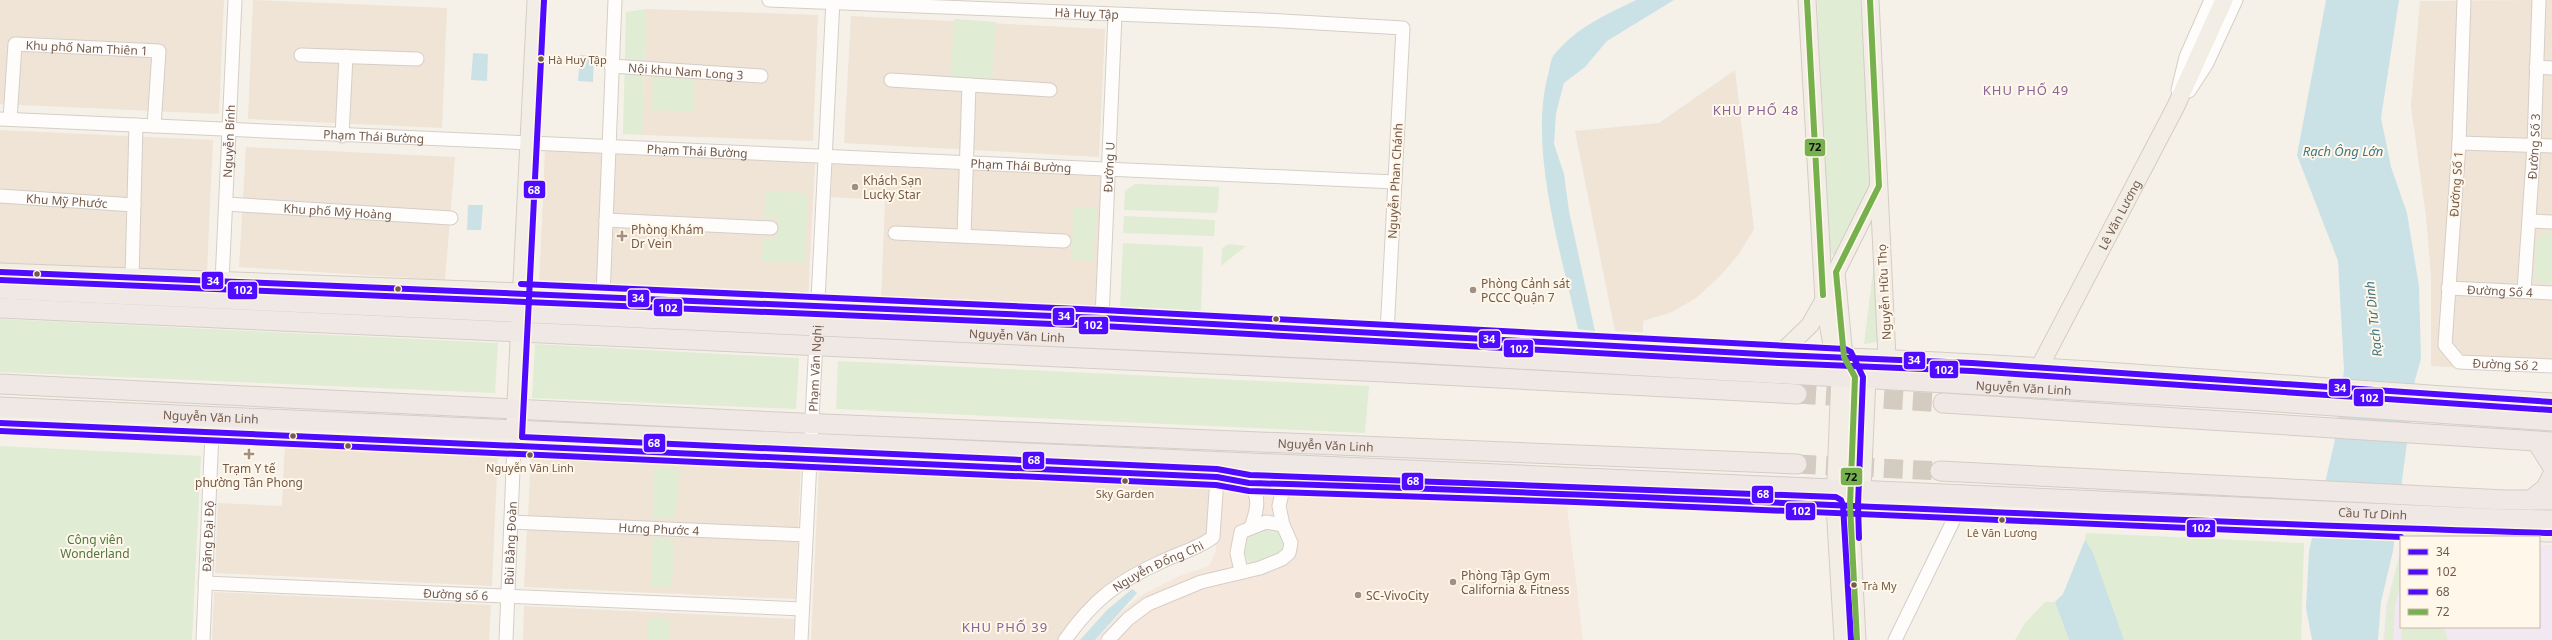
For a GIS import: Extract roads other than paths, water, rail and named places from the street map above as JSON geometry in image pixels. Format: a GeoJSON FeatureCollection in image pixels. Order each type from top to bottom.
{"type":"FeatureCollection","features":[{"type":"Feature","properties":{"kind":"highway","name":"Nguyễn Văn Linh"},"geometry":{"type":"LineString","coordinates":[[0,289],[816,324],[1102,338],[1847,377],[2248,400],[2552,421]]}},
{"type":"Feature","properties":{"kind":"highway","name":"Nguyễn Văn Linh"},"geometry":{"type":"LineString","coordinates":[[0,308],[815,347],[1385,372],[1797,394]]}},
{"type":"Feature","properties":{"kind":"highway","name":"Nguyễn Văn Linh"},"geometry":{"type":"LineString","coordinates":[[0,384],[812,424],[1796,464]]}},
{"type":"Feature","properties":{"kind":"highway"},"geometry":{"type":"LineString","coordinates":[[1943,403],[2244,421],[2503,441],[2545,442],[2552,466]]}},
{"type":"Feature","properties":{"kind":"highway","name":"Nguyễn Văn Linh"},"geometry":{"type":"LineString","coordinates":[[0,407],[212,424],[1216,469],[1379,478],[1843,494],[2242,515]]}},
{"type":"Feature","properties":{"kind":"highway","name":"Cầu Tư Dinh"},"geometry":{"type":"LineString","coordinates":[[1940,471],[2504,500],[2531,500]]}},
{"type":"Feature","properties":{"kind":"highway"},"geometry":{"type":"LineString","coordinates":[[2531,500],[2546,488],[2552,476]]}},
{"type":"Feature","properties":{"kind":"highway"},"geometry":{"type":"LineString","coordinates":[[2531,500],[2552,500]]}},
{"type":"Feature","properties":{"kind":"highway","name":"Cầu Tư Dinh"},"geometry":{"type":"LineString","coordinates":[[2242,515],[2502,526]]}},
{"type":"Feature","properties":{"kind":"highway"},"geometry":{"type":"LineString","coordinates":[[2502,526],[2552,520]]}},
{"type":"Feature","properties":{"kind":"main road"},"geometry":{"type":"LineString","coordinates":[[515,438],[528,141],[536,0]]}},
{"type":"Feature","properties":{"kind":"main road","name":"Lê Văn Lương"},"geometry":{"type":"LineString","coordinates":[[2040,366],[2176,106],[2224,0]]}},
{"type":"Feature","properties":{"kind":"main road","name":"Nguyễn Hữu Thọ"},"geometry":{"type":"LineString","coordinates":[[1847,377],[1887,358],[1870,4]]}},
{"type":"Feature","properties":{"kind":"main road","name":"Nguyễn Hữu Thọ"},"geometry":{"type":"LineString","coordinates":[[1808,6],[1824,300],[1839,357],[1847,377],[1843,494],[1857,640]]}},
{"type":"Feature","properties":{"kind":"main road","name":"Nguyễn Hữu Thọ"},"geometry":{"type":"LineString","coordinates":[[1843,640],[1843,494],[1847,377],[1839,357],[1836,272],[1879,186]]}},
{"type":"Feature","properties":{"kind":"main road","name":"Nguyễn Văn Linh"},"geometry":{"type":"LineString","coordinates":[[0,272],[222,282],[521,292],[1102,318],[1779,355],[1887,358],[2040,366],[2506,400],[2552,402]]}},
{"type":"Feature","properties":{"kind":"main road"},"geometry":{"type":"LineString","coordinates":[[1779,355],[1810,325],[1824,300]]}},
{"type":"Feature","properties":{"kind":"main road"},"geometry":{"type":"LineString","coordinates":[[1102,318],[1102,338]]}},
{"type":"Feature","properties":{"kind":"main road","name":"Nguyễn Văn Linh"},"geometry":{"type":"LineString","coordinates":[[0,423],[212,424]]}},
{"type":"Feature","properties":{"kind":"main road","name":"Nguyễn Văn Linh"},"geometry":{"type":"LineString","coordinates":[[1216,469],[1249,483],[1284,484],[1379,478]]}},
{"type":"Feature","properties":{"kind":"main road","name":"Nguyễn Văn Linh"},"geometry":{"type":"LineString","coordinates":[[1843,494],[1958,511],[2242,515]]}},
{"type":"Feature","properties":{"kind":"main road"},"geometry":{"type":"LineString","coordinates":[[2502,526],[2552,533]]}},
{"type":"Feature","properties":{"kind":"street","name":"Nguyễn Bính"},"geometry":{"type":"LineString","coordinates":[[222,282],[235,0]]}},
{"type":"Feature","properties":{"kind":"street"},"geometry":{"type":"LineString","coordinates":[[603,296],[611,66],[615,0]]}},
{"type":"Feature","properties":{"kind":"street","name":"Hà Huy Tập"},"geometry":{"type":"LineString","coordinates":[[769,0],[1264,20],[1403,28]]}},
{"type":"Feature","properties":{"kind":"street","name":"Lê Văn Lương"},"geometry":{"type":"LineString","coordinates":[[2176,106],[2186,57],[2211,0]]}},
{"type":"Feature","properties":{"kind":"street","name":"Lê Văn Lương"},"geometry":{"type":"LineString","coordinates":[[2176,106],[2206,65],[2236,0]]}},
{"type":"Feature","properties":{"kind":"street","name":"Đường Số 1"},"geometry":{"type":"LineString","coordinates":[[2459,362],[2445,345],[2458,143],[2464,0]]}},
{"type":"Feature","properties":{"kind":"street","name":"Đường Số 3"},"geometry":{"type":"LineString","coordinates":[[2524,292],[2534,145],[2539,0]]}},
{"type":"Feature","properties":{"kind":"street","name":"Phạm Văn Nghị"},"geometry":{"type":"LineString","coordinates":[[801,640],[824,154],[833,2]]}},
{"type":"Feature","properties":{"kind":"street","name":"Đường U"},"geometry":{"type":"LineString","coordinates":[[1102,318],[1115,15]]}},
{"type":"Feature","properties":{"kind":"street","name":"Nguyễn Phan Chánh"},"geometry":{"type":"LineString","coordinates":[[1387,334],[1403,28]]}},
{"type":"Feature","properties":{"kind":"street","name":"Khu phố Nam Thiên 1"},"geometry":{"type":"LineString","coordinates":[[5,119],[15,44],[144,50],[159,51],[154,126]]}},
{"type":"Feature","properties":{"kind":"street"},"geometry":{"type":"LineString","coordinates":[[301,54],[417,58]]}},
{"type":"Feature","properties":{"kind":"street"},"geometry":{"type":"LineString","coordinates":[[342,136],[346,56]]}},
{"type":"Feature","properties":{"kind":"street","name":"Nội khu Nam Long 3"},"geometry":{"type":"LineString","coordinates":[[611,66],[761,76]]}},
{"type":"Feature","properties":{"kind":"street"},"geometry":{"type":"LineString","coordinates":[[2536,67],[2552,68]]}},
{"type":"Feature","properties":{"kind":"street"},"geometry":{"type":"LineString","coordinates":[[891,80],[1050,90]]}},
{"type":"Feature","properties":{"kind":"street"},"geometry":{"type":"LineString","coordinates":[[964,236],[968,85]]}},
{"type":"Feature","properties":{"kind":"street","name":"Phạm Thái Bường"},"geometry":{"type":"LineString","coordinates":[[5,119],[342,136],[528,141],[824,154],[1395,182]]}},
{"type":"Feature","properties":{"kind":"street"},"geometry":{"type":"LineString","coordinates":[[132,278],[136,126]]}},
{"type":"Feature","properties":{"kind":"street"},"geometry":{"type":"LineString","coordinates":[[2458,143],[2552,146]]}},
{"type":"Feature","properties":{"kind":"street","name":"Khu Mỹ Phước"},"geometry":{"type":"LineString","coordinates":[[0,196],[134,205]]}},
{"type":"Feature","properties":{"kind":"street","name":"Khu phố Mỹ Hoàng"},"geometry":{"type":"LineString","coordinates":[[226,204],[451,218]]}},
{"type":"Feature","properties":{"kind":"street"},"geometry":{"type":"LineString","coordinates":[[606,220],[771,228]]}},
{"type":"Feature","properties":{"kind":"street"},"geometry":{"type":"LineString","coordinates":[[2530,221],[2552,222]]}},
{"type":"Feature","properties":{"kind":"street"},"geometry":{"type":"LineString","coordinates":[[895,233],[1064,241]]}},
{"type":"Feature","properties":{"kind":"street","name":"Đường Số 4"},"geometry":{"type":"LineString","coordinates":[[2448,288],[2552,293]]}},
{"type":"Feature","properties":{"kind":"street","name":"Đường Số 2"},"geometry":{"type":"LineString","coordinates":[[2459,362],[2552,366]]}},
{"type":"Feature","properties":{"kind":"street","name":"Đặng Đại Độ"},"geometry":{"type":"LineString","coordinates":[[203,640],[212,424]]}},
{"type":"Feature","properties":{"kind":"street","name":"Bùi Bằng Đoàn"},"geometry":{"type":"LineString","coordinates":[[506,640],[515,438]]}},
{"type":"Feature","properties":{"kind":"street","name":"Nguyễn Đổng Chi"},"geometry":{"type":"LineString","coordinates":[[1065,640],[1085,614],[1107,592],[1128,577],[1213,537],[1216,469]]}},
{"type":"Feature","properties":{"kind":"street"},"geometry":{"type":"LineString","coordinates":[[1249,483],[1257,496],[1256,515],[1251,527]]}},
{"type":"Feature","properties":{"kind":"street"},"geometry":{"type":"LineString","coordinates":[[1108,640],[1128,619],[1148,604],[1201,582],[1274,564],[1289,553],[1291,542],[1283,525],[1278,506],[1284,484]]}},
{"type":"Feature","properties":{"kind":"street"},"geometry":{"type":"LineString","coordinates":[[1895,640],[1958,511]]}},
{"type":"Feature","properties":{"kind":"street","name":"Hưng Phước 4"},"geometry":{"type":"LineString","coordinates":[[511,522],[806,535]]}},
{"type":"Feature","properties":{"kind":"street"},"geometry":{"type":"LineString","coordinates":[[1241,571],[1238,545],[1241,532],[1266,522],[1283,525]]}},
{"type":"Feature","properties":{"kind":"street","name":"Đường số 6"},"geometry":{"type":"LineString","coordinates":[[205,583],[802,609]]}},
{"type":"Feature","properties":{"kind":"water"},"geometry":{"type":"Polygon","coordinates":[[[1636,0],[1674,0],[1607,41],[1585,67],[1564,83],[1556,113],[1554,144],[1564,174],[1569,211],[1595,331],[1578,329],[1556,236],[1544,169],[1542,136],[1543,104],[1548,75],[1554,55],[1572,36],[1602,17],[1636,0]]]}},
{"type":"Feature","properties":{"kind":"water","name":"Rạch Ông Lớn"},"geometry":{"type":"Polygon","coordinates":[[[2326,0],[2399,0],[2381,118],[2391,167],[2407,213],[2419,286],[2421,359],[2415,380],[2393,551],[2381,602],[2378,640],[2312,640],[2306,608],[2309,551],[2334,444],[2344,370],[2338,261],[2297,155],[2326,0]]]}},
{"type":"Feature","properties":{"kind":"water"},"geometry":{"type":"Polygon","coordinates":[[[473,53],[488,54],[487,81],[471,80],[473,53]]]}},
{"type":"Feature","properties":{"kind":"water"},"geometry":{"type":"Polygon","coordinates":[[[580,55],[594,56],[593,82],[578,81],[580,55]]]}},
{"type":"Feature","properties":{"kind":"water"},"geometry":{"type":"Polygon","coordinates":[[[468,205],[483,205],[481,230],[467,230],[468,205]]]}},
{"type":"Feature","properties":{"kind":"water"},"geometry":{"type":"Polygon","coordinates":[[[2085,540],[2093,553],[2124,640],[2069,640],[2055,602],[2063,594],[2085,540]]]}},
{"type":"Feature","properties":{"kind":"water"},"geometry":{"type":"Polygon","coordinates":[[[1132,589],[1137,593],[1095,640],[1080,640],[1107,610],[1132,589]]]}},
{"type":"Feature","properties":{"kind":"tunnel"},"geometry":{"type":"LineString","coordinates":[[1797,394],[1943,403]]}},
{"type":"Feature","properties":{"kind":"tunnel"},"geometry":{"type":"LineString","coordinates":[[1797,464],[1940,471]]}},
{"type":"Feature","properties":{"kind":"place","name":"Hà Huy Tập"},"geometry":{"type":"Point","coordinates":[541,59]}},
{"type":"Feature","properties":{"kind":"place","name":"Khách Sạn Lucky Star"},"geometry":{"type":"Point","coordinates":[855,187]}},
{"type":"Feature","properties":{"kind":"place","name":"Phòng Khám Dr Vein"},"geometry":{"type":"Point","coordinates":[622,236]}},
{"type":"Feature","properties":{"kind":"place","name":"Phòng Cảnh sát PCCC Quận 7"},"geometry":{"type":"Point","coordinates":[1473,290]}},
{"type":"Feature","properties":{"kind":"place","name":"Trạm Y tế phường Tân Phong"},"geometry":{"type":"Point","coordinates":[249,454]}},
{"type":"Feature","properties":{"kind":"place","name":"Nguyễn Văn Linh"},"geometry":{"type":"Point","coordinates":[530,455]}},
{"type":"Feature","properties":{"kind":"place","name":"Sky Garden"},"geometry":{"type":"Point","coordinates":[1125,481]}},
{"type":"Feature","properties":{"kind":"place","name":"Lê Văn Lương"},"geometry":{"type":"Point","coordinates":[2002,520]}},
{"type":"Feature","properties":{"kind":"place","name":"Phòng Tập Gym California & Fitness"},"geometry":{"type":"Point","coordinates":[1453,582]}},
{"type":"Feature","properties":{"kind":"place","name":"Trà My"},"geometry":{"type":"Point","coordinates":[1854,585]}},
{"type":"Feature","properties":{"kind":"place","name":"SC-VivoCity"},"geometry":{"type":"Point","coordinates":[1358,595]}},
{"type":"Feature","properties":{"kind":"district","name":"KHU PHỐ 49"},"geometry":{"type":"Point","coordinates":[2026,90]}},
{"type":"Feature","properties":{"kind":"district","name":"KHU PHỐ 48"},"geometry":{"type":"Point","coordinates":[1756,110]}},
{"type":"Feature","properties":{"kind":"district","name":"KHU PHỐ 39"},"geometry":{"type":"Point","coordinates":[1005,627]}},
{"type":"Feature","properties":{"kind":"water label","name":"Rạch Tư Dinh"},"geometry":{"type":"Point","coordinates":[2373,319]}},
{"type":"Feature","properties":{"kind":"park label","name":"Công viên Wonderland"},"geometry":{"type":"Point","coordinates":[95,546]}}]}
